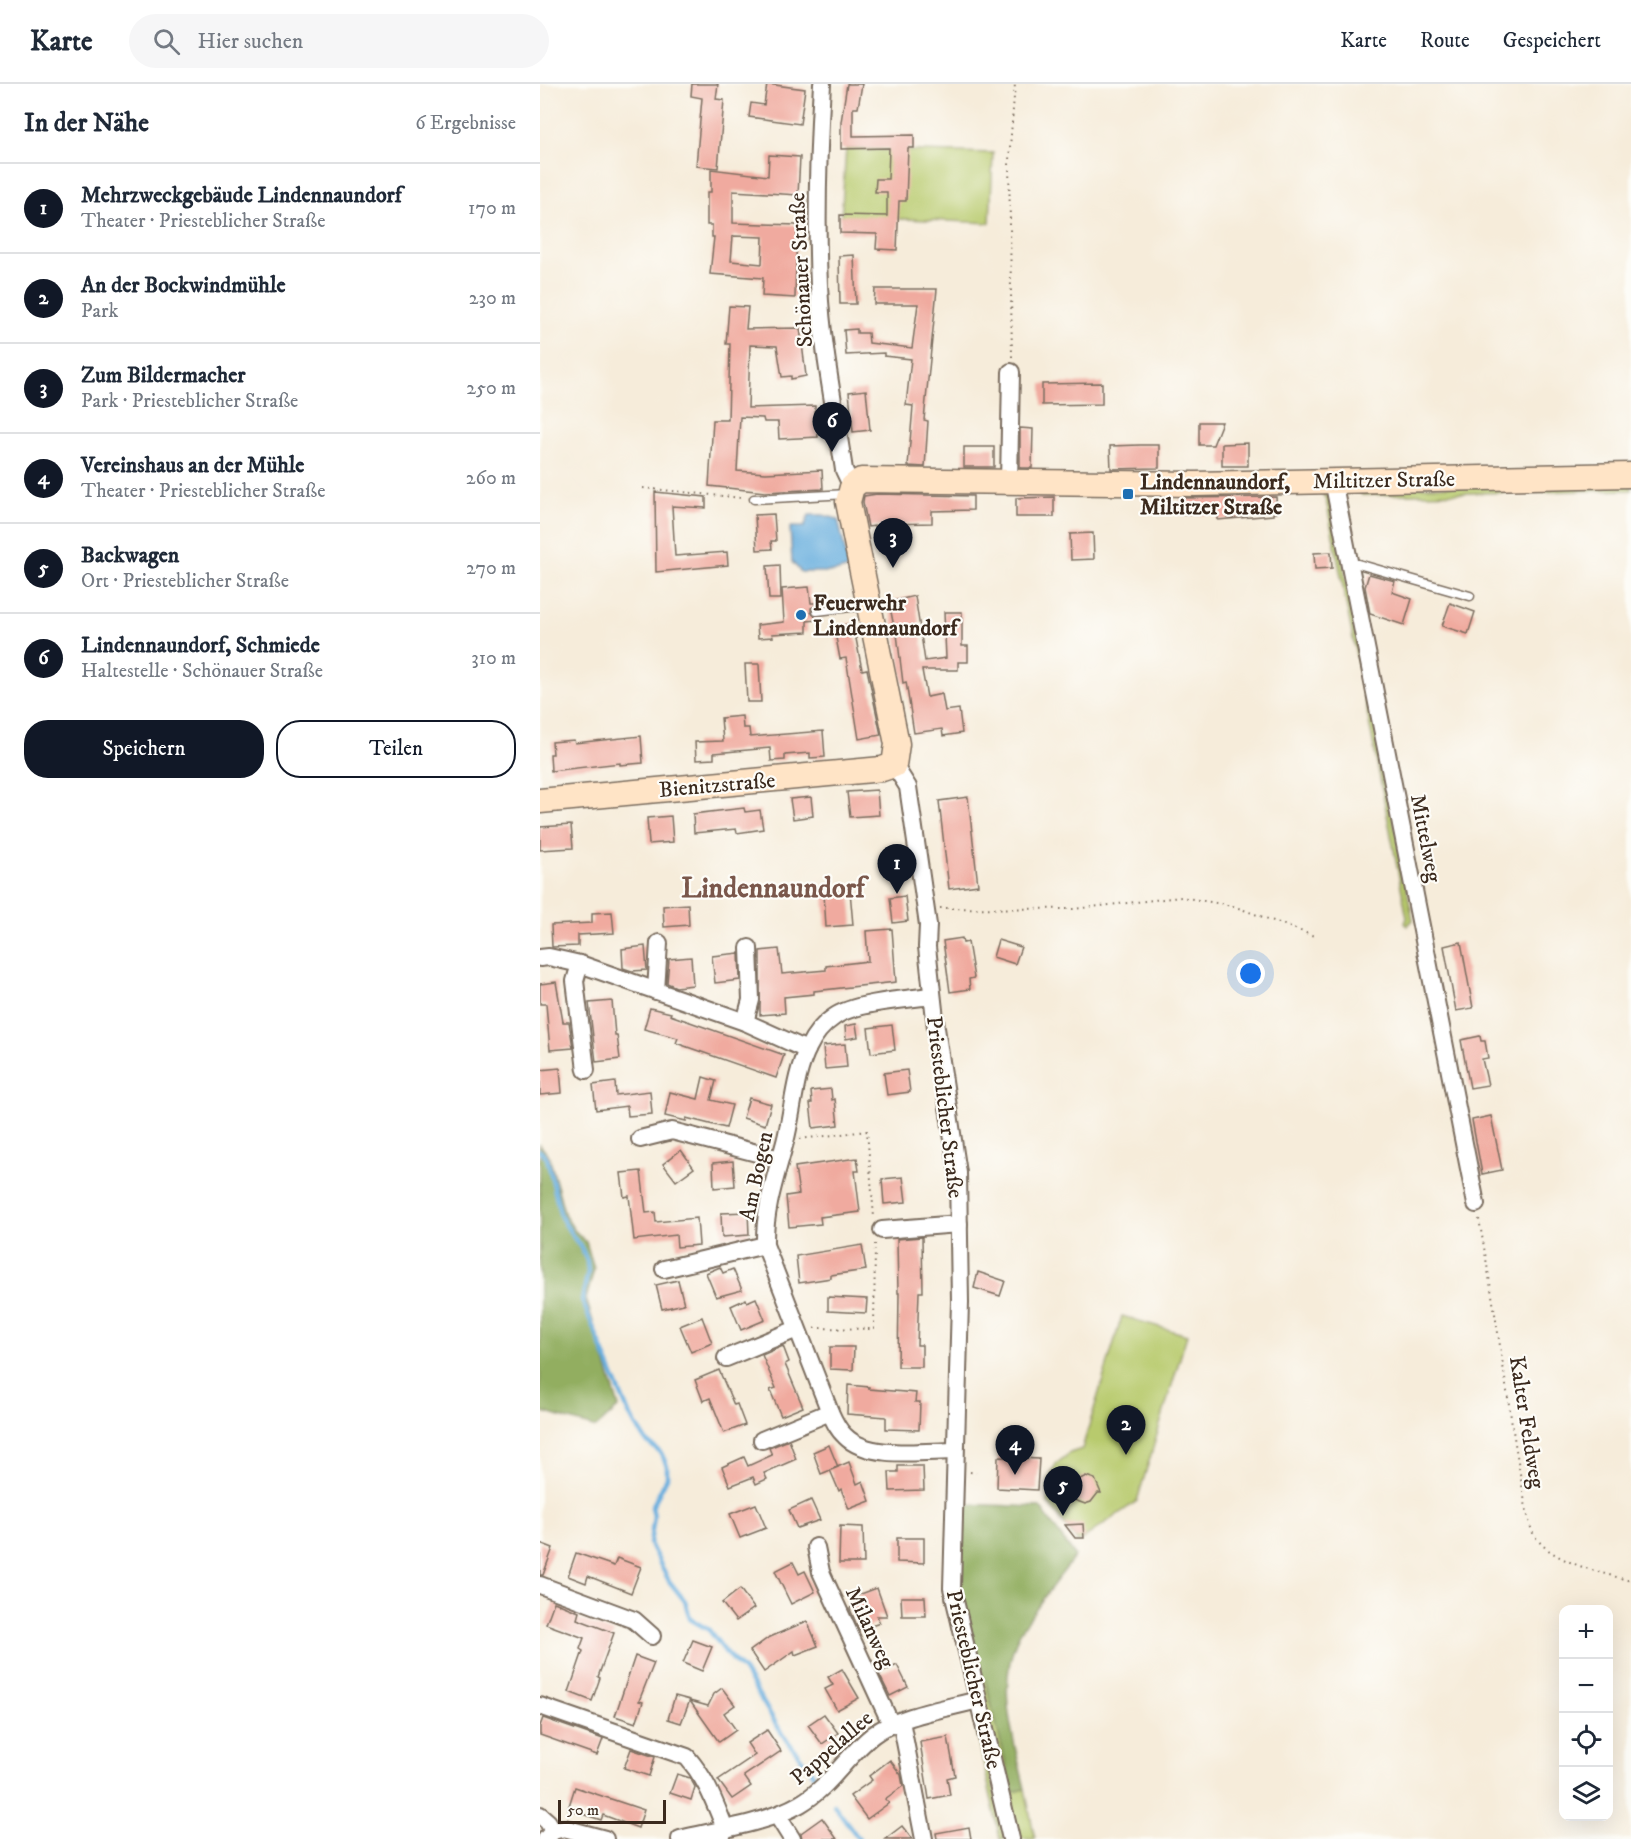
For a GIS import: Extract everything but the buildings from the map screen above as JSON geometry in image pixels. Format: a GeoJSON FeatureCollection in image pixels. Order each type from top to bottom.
{"type":"FeatureCollection","features":[{"type":"Feature","properties":{"kind":"street","name":"Schönauer Straße"},"geometry":{"type":"LineString","coordinates":[[822,84],[818,148],[819,285],[843,465],[850,490]]}},
{"type":"Feature","properties":{"kind":"street"},"geometry":{"type":"LineString","coordinates":[[1009,483],[1011,372]]}},
{"type":"Feature","properties":{"kind":"street","name":"Miltitzer Straße"},"geometry":{"type":"LineString","coordinates":[[850,490],[861,480],[1195,484],[1631,475]]}},
{"type":"Feature","properties":{"kind":"street","name":"Mittelweg"},"geometry":{"type":"LineString","coordinates":[[1333,480],[1476,1204]]}},
{"type":"Feature","properties":{"kind":"street"},"geometry":{"type":"LineString","coordinates":[[850,490],[848,502],[897,744],[894,765]]}},
{"type":"Feature","properties":{"kind":"street","name":"Bienitzstraße"},"geometry":{"type":"LineString","coordinates":[[540,801],[870,770],[894,765]]}},
{"type":"Feature","properties":{"kind":"street","name":"Priesteblicher Straße"},"geometry":{"type":"LineString","coordinates":[[894,765],[908,787],[928,925],[927,947],[932,996],[958,1173],[960,1302],[952,1588],[1011,1839]]}},
{"type":"Feature","properties":{"kind":"street"},"geometry":{"type":"LineString","coordinates":[[656,991],[659,943]]}},
{"type":"Feature","properties":{"kind":"street"},"geometry":{"type":"LineString","coordinates":[[745,1022],[751,1000],[749,948]]}},
{"type":"Feature","properties":{"kind":"street"},"geometry":{"type":"LineString","coordinates":[[540,958],[549,957],[580,964],[745,1022],[807,1050]]}},
{"type":"Feature","properties":{"kind":"street"},"geometry":{"type":"LineString","coordinates":[[580,964],[575,981],[586,1070]]}},
{"type":"Feature","properties":{"kind":"street","name":"Am Bogen"},"geometry":{"type":"LineString","coordinates":[[932,996],[857,1007],[836,1015],[819,1029],[807,1050],[800,1074],[764,1228],[765,1245],[797,1329],[835,1424],[846,1438],[869,1450],[955,1451]]}},
{"type":"Feature","properties":{"kind":"street"},"geometry":{"type":"LineString","coordinates":[[640,1139],[672,1131],[780,1159]]}},
{"type":"Feature","properties":{"kind":"street"},"geometry":{"type":"LineString","coordinates":[[877,1230],[959,1224]]}},
{"type":"Feature","properties":{"kind":"street"},"geometry":{"type":"LineString","coordinates":[[664,1269],[765,1245]]}},
{"type":"Feature","properties":{"kind":"street"},"geometry":{"type":"LineString","coordinates":[[726,1358],[797,1329]]}},
{"type":"Feature","properties":{"kind":"street"},"geometry":{"type":"LineString","coordinates":[[762,1440],[830,1412]]}},
{"type":"Feature","properties":{"kind":"street","name":"Milanweg"},"geometry":{"type":"LineString","coordinates":[[816,1547],[821,1572],[896,1722],[924,1839]]}},
{"type":"Feature","properties":{"kind":"street"},"geometry":{"type":"LineString","coordinates":[[540,1585],[634,1620],[652,1636]]}},
{"type":"Feature","properties":{"kind":"street","name":"Pappelallee"},"geometry":{"type":"LineString","coordinates":[[680,1839],[723,1834],[777,1815],[823,1788],[874,1734],[896,1722],[978,1700]]}},
{"type":"Feature","properties":{"kind":"street"},"geometry":{"type":"LineString","coordinates":[[540,1706],[687,1757],[709,1786],[723,1834]]}},
{"type":"Feature","properties":{"kind":"street"},"geometry":{"type":"LineString","coordinates":[[540,1815],[548,1822],[549,1835],[572,1828],[605,1839]]}},
{"type":"Feature","properties":{"kind":"street"},"geometry":{"type":"LineString","coordinates":[[777,1815],[792,1839]]}},
{"type":"Feature","properties":{"kind":"lane"},"geometry":{"type":"LineString","coordinates":[[754,499],[850,490]]}},
{"type":"Feature","properties":{"kind":"lane"},"geometry":{"type":"LineString","coordinates":[[1350,565],[1358,564],[1470,596]]}},
{"type":"Feature","properties":{"kind":"lane"},"geometry":{"type":"LineString","coordinates":[[817,611],[869,604]]}},
{"type":"Feature","properties":{"kind":"path"},"geometry":{"type":"LineString","coordinates":[[1011,372],[1009,160],[1015,84]]}},
{"type":"Feature","properties":{"kind":"path"},"geometry":{"type":"LineString","coordinates":[[643,488],[754,499]]}},
{"type":"Feature","properties":{"kind":"path"},"geometry":{"type":"LineString","coordinates":[[926,908],[1072,909],[1181,897],[1233,906],[1314,936]]}},
{"type":"Feature","properties":{"kind":"path"},"geometry":{"type":"LineString","coordinates":[[786,1141],[867,1131],[877,1230],[874,1329],[797,1329]]}},
{"type":"Feature","properties":{"kind":"path","name":"Kalter Feldweg"},"geometry":{"type":"LineString","coordinates":[[1476,1204],[1532,1533],[1546,1548],[1576,1565],[1631,1581]]}},
{"type":"Feature","properties":{"kind":"green space"},"geometry":{"type":"Polygon","coordinates":[[[846,149],[993,153],[990,223],[906,219],[841,220],[846,149]]]}},
{"type":"Feature","properties":{"kind":"green space"},"geometry":{"type":"Polygon","coordinates":[[[1631,483],[1631,490],[1362,495],[1359,488],[1631,483]]]}},
{"type":"Feature","properties":{"kind":"green space"},"geometry":{"type":"Polygon","coordinates":[[[1321,492],[1330,497],[1413,920],[1407,926],[1326,499],[1321,492]]]}},
{"type":"Feature","properties":{"kind":"green space"},"geometry":{"type":"Polygon","coordinates":[[[540,1145],[549,1156],[565,1216],[586,1242],[594,1269],[586,1299],[619,1407],[596,1428],[540,1411],[540,1145]]]}},
{"type":"Feature","properties":{"kind":"green space"},"geometry":{"type":"Polygon","coordinates":[[[1122,1316],[1187,1335],[1137,1501],[1078,1542],[1048,1503],[1049,1479],[1056,1464],[1070,1453],[1082,1449],[1122,1316]]]}},
{"type":"Feature","properties":{"kind":"green space"},"geometry":{"type":"Polygon","coordinates":[[[963,1504],[1040,1507],[1075,1556],[1021,1631],[1011,1658],[1007,1695],[1009,1714],[1025,1789],[1013,1792],[985,1679],[979,1678],[960,1582],[963,1504]]]}},
{"type":"Feature","properties":{"kind":"green space"},"geometry":{"type":"Polygon","coordinates":[[[979,1678],[985,1679],[1014,1792],[1025,1789],[1035,1839],[1017,1839],[979,1678]]]}},
{"type":"Feature","properties":{"kind":"green space"},"geometry":{"type":"Polygon","coordinates":[[[980,1727],[1005,1839],[1000,1839],[976,1728],[980,1727]]]}},
{"type":"Feature","properties":{"kind":"water"},"geometry":{"type":"Polygon","coordinates":[[[809,515],[823,515],[838,519],[849,568],[835,572],[801,572],[792,562],[790,527],[804,527],[809,515]]]}},
{"type":"Feature","properties":{"kind":"waterway"},"geometry":{"type":"LineString","coordinates":[[540,1151],[547,1158],[561,1217],[582,1249],[587,1261],[588,1272],[582,1300],[629,1414],[646,1441],[661,1453],[667,1466],[667,1478],[652,1507],[654,1516],[650,1544],[669,1581],[685,1601],[690,1619],[709,1630],[726,1653],[744,1671],[781,1732],[817,1779]]}},
{"type":"Feature","properties":{"kind":"waterway"},"geometry":{"type":"LineString","coordinates":[[834,1805],[859,1839]]}},
{"type":"Feature","properties":{"kind":"place","name":"Lindennaundorf, Schmiede"},"geometry":{"type":"Point","coordinates":[832,452]}},
{"type":"Feature","properties":{"kind":"place","name":"Lindennaundorf, Miltitzer Straße"},"geometry":{"type":"Point","coordinates":[1128,494]}},
{"type":"Feature","properties":{"kind":"place","name":"Zum Bildermacher"},"geometry":{"type":"Point","coordinates":[893,568]}},
{"type":"Feature","properties":{"kind":"place","name":"Feuerwehr Lindennaundorf"},"geometry":{"type":"Point","coordinates":[801,615]}},
{"type":"Feature","properties":{"kind":"place","name":"Mehrzweckgebäude Lindennaundorf"},"geometry":{"type":"Point","coordinates":[897,894]}},
{"type":"Feature","properties":{"kind":"place","name":"An der Bockwindmühle"},"geometry":{"type":"Point","coordinates":[1126,1455]}},
{"type":"Feature","properties":{"kind":"place","name":"Vereinshaus an der Mühle"},"geometry":{"type":"Point","coordinates":[1015,1475]}},
{"type":"Feature","properties":{"kind":"place","name":"Backwagen"},"geometry":{"type":"Point","coordinates":[1063,1516]}},
{"type":"Feature","properties":{"kind":"district","name":"Lindennaundorf"},"geometry":{"type":"Point","coordinates":[773,887]}}]}
